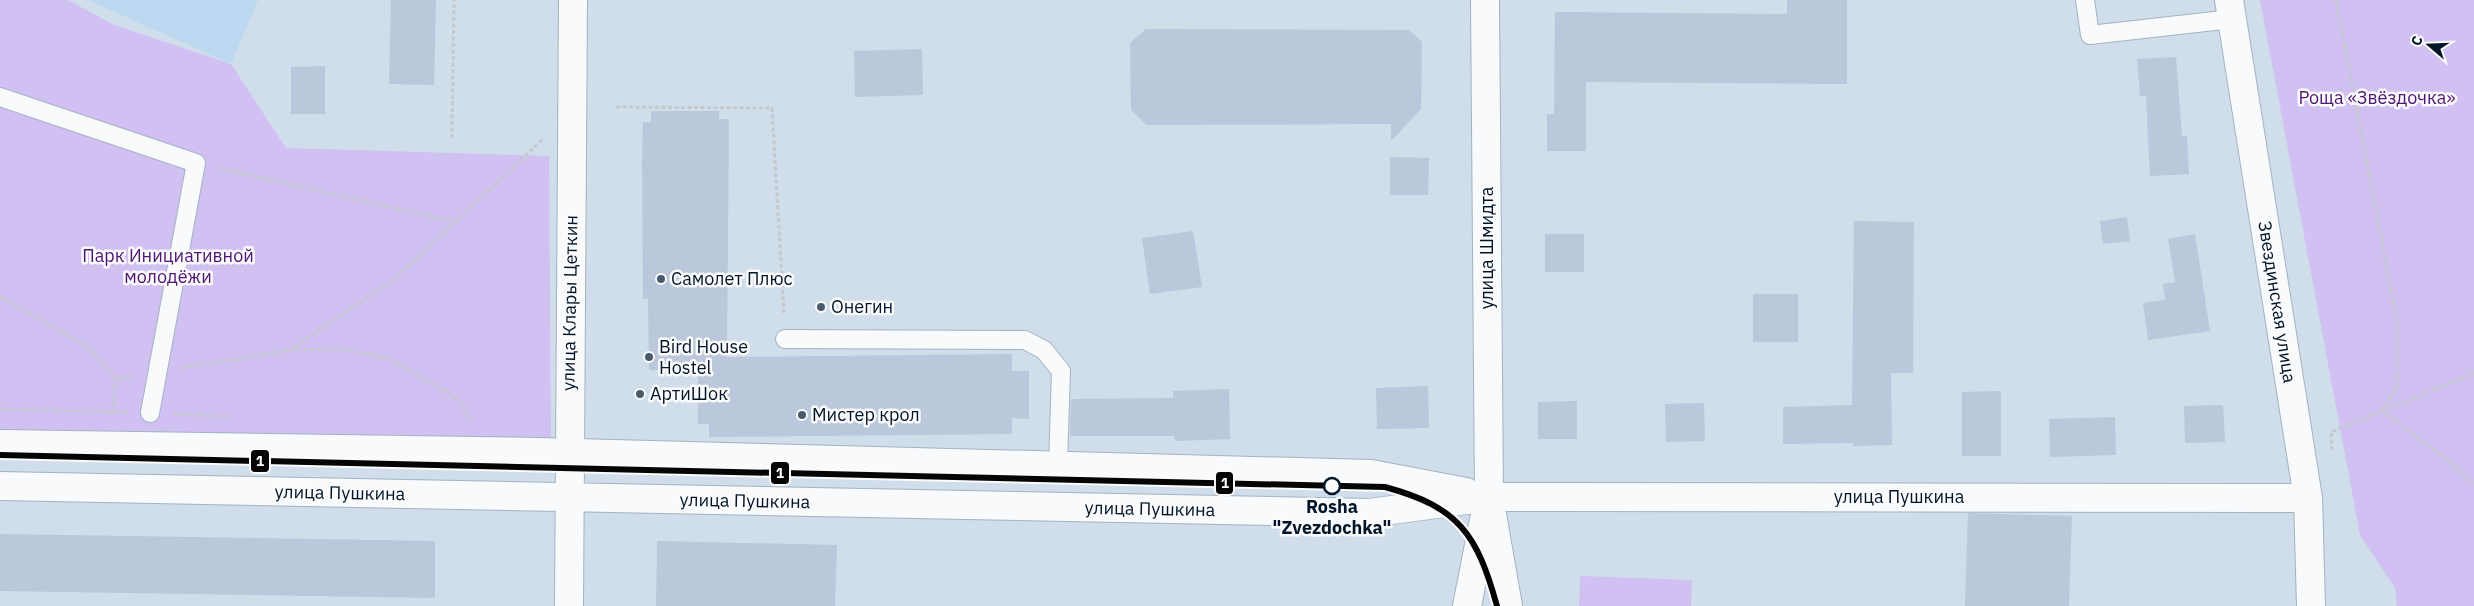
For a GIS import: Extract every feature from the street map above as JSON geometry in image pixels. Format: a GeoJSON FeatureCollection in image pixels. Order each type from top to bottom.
{"type":"FeatureCollection","features":[{"type":"Feature","properties":{"kind":"street","name":"улица Клары Цеткин"},"geometry":{"type":"LineString","coordinates":[[569,606],[568,498],[574,0]]}},
{"type":"Feature","properties":{"kind":"street","name":"улица Шмидта"},"geometry":{"type":"LineString","coordinates":[[1485,0],[1489,497],[1508,606]]}},
{"type":"Feature","properties":{"kind":"street","name":"Звездинская улица"},"geometry":{"type":"LineString","coordinates":[[2231,9],[2308,498],[2311,606]]}},
{"type":"Feature","properties":{"kind":"street","name":"улица Пушкина"},"geometry":{"type":"LineString","coordinates":[[0,444],[569,453],[1371,474],[1489,497]]}},
{"type":"Feature","properties":{"kind":"street","name":"улица Пушкина"},"geometry":{"type":"LineString","coordinates":[[0,486],[1369,513],[1489,497],[2308,498]]}},
{"type":"Feature","properties":{"kind":"street","name":"улица Шмидта"},"geometry":{"type":"LineString","coordinates":[[1467,606],[1489,497]]}},
{"type":"Feature","properties":{"kind":"lane"},"geometry":{"type":"LineString","coordinates":[[2085,0],[2090,35],[2231,9]]}},
{"type":"Feature","properties":{"kind":"lane"},"geometry":{"type":"LineString","coordinates":[[0,97],[196,163],[150,414]]}},
{"type":"Feature","properties":{"kind":"lane"},"geometry":{"type":"LineString","coordinates":[[785,339],[1025,340],[1044,350],[1061,371],[1058,466]]}},
{"type":"Feature","properties":{"kind":"path"},"geometry":{"type":"LineString","coordinates":[[452,138],[454,0]]}},
{"type":"Feature","properties":{"kind":"path"},"geometry":{"type":"LineString","coordinates":[[2336,0],[2397,322],[2397,388],[2382,411]]}},
{"type":"Feature","properties":{"kind":"path"},"geometry":{"type":"LineString","coordinates":[[616,107],[772,108],[785,339]]}},
{"type":"Feature","properties":{"kind":"path"},"geometry":{"type":"LineString","coordinates":[[290,350],[395,278],[572,111]]}},
{"type":"Feature","properties":{"kind":"path"},"geometry":{"type":"LineString","coordinates":[[196,163],[456,222]]}},
{"type":"Feature","properties":{"kind":"path"},"geometry":{"type":"LineString","coordinates":[[0,296],[87,346],[116,379],[111,426]]}},
{"type":"Feature","properties":{"kind":"path"},"geometry":{"type":"LineString","coordinates":[[116,379],[290,350],[342,349],[388,358],[452,396],[462,405],[473,422]]}},
{"type":"Feature","properties":{"kind":"path"},"geometry":{"type":"LineString","coordinates":[[2332,451],[2331,432],[2474,373]]}},
{"type":"Feature","properties":{"kind":"path"},"geometry":{"type":"LineString","coordinates":[[0,409],[113,410],[150,414]]}},
{"type":"Feature","properties":{"kind":"path"},"geometry":{"type":"LineString","coordinates":[[2382,411],[2446,459],[2474,484]]}},
{"type":"Feature","properties":{"kind":"shaded area"},"geometry":{"type":"Polygon","coordinates":[[[88,0],[258,0],[231,64],[88,0]]]}},
{"type":"Feature","properties":{"kind":"green space","name":"Парк Инициативной молодёжи"},"geometry":{"type":"Polygon","coordinates":[[[0,0],[68,0],[114,25],[231,64],[286,148],[549,156],[551,439],[0,433],[0,0]]]}},
{"type":"Feature","properties":{"kind":"green space","name":"Роща «Звёздочка»"},"geometry":{"type":"Polygon","coordinates":[[[2260,0],[2474,0],[2474,606],[2397,606],[2395,588],[2360,535],[2260,0]]]}},
{"type":"Feature","properties":{"kind":"green space"},"geometry":{"type":"Polygon","coordinates":[[[1580,576],[1692,580],[1691,606],[1579,606],[1580,576]]]}},
{"type":"Feature","properties":{"kind":"building"},"geometry":{"type":"Polygon","coordinates":[[[391,0],[436,0],[434,85],[389,84],[391,0]]]}},
{"type":"Feature","properties":{"kind":"building"},"geometry":{"type":"Polygon","coordinates":[[[1787,0],[1847,0],[1847,84],[1586,82],[1586,151],[1547,151],[1547,114],[1554,114],[1555,12],[1787,14],[1787,0]]]}},
{"type":"Feature","properties":{"kind":"building"},"geometry":{"type":"Polygon","coordinates":[[[1146,29],[1409,30],[1422,42],[1421,109],[1391,141],[1391,124],[1146,125],[1131,110],[1130,43],[1146,29]]]}},
{"type":"Feature","properties":{"kind":"building"},"geometry":{"type":"Polygon","coordinates":[[[922,49],[923,95],[855,97],[854,51],[922,49]]]}},
{"type":"Feature","properties":{"kind":"building"},"geometry":{"type":"Polygon","coordinates":[[[2176,57],[2182,136],[2187,136],[2189,174],[2150,176],[2146,96],[2140,96],[2137,59],[2176,57]]]}},
{"type":"Feature","properties":{"kind":"building"},"geometry":{"type":"Polygon","coordinates":[[[325,66],[325,114],[291,114],[291,67],[325,66]]]}},
{"type":"Feature","properties":{"kind":"building"},"geometry":{"type":"Polygon","coordinates":[[[651,111],[719,111],[719,119],[729,119],[727,357],[1012,354],[1012,371],[1029,371],[1029,419],[1012,418],[1012,434],[709,437],[709,424],[698,424],[698,370],[649,370],[648,299],[643,299],[642,162],[643,122],[651,122],[651,111]]]}},
{"type":"Feature","properties":{"kind":"building"},"geometry":{"type":"Polygon","coordinates":[[[1390,157],[1429,158],[1428,195],[1390,195],[1390,157]]]}},
{"type":"Feature","properties":{"kind":"building"},"geometry":{"type":"Polygon","coordinates":[[[2127,217],[2130,241],[2103,244],[2100,221],[2127,217]]]}},
{"type":"Feature","properties":{"kind":"building"},"geometry":{"type":"Polygon","coordinates":[[[1854,221],[1914,222],[1913,373],[1891,373],[1892,445],[1853,446],[1853,443],[1783,444],[1783,407],[1852,405],[1854,221]]]}},
{"type":"Feature","properties":{"kind":"building"},"geometry":{"type":"Polygon","coordinates":[[[1193,231],[1202,287],[1150,294],[1142,238],[1193,231]]]}},
{"type":"Feature","properties":{"kind":"building"},"geometry":{"type":"Polygon","coordinates":[[[1545,234],[1584,234],[1584,272],[1545,272],[1545,234]]]}},
{"type":"Feature","properties":{"kind":"building"},"geometry":{"type":"Polygon","coordinates":[[[2195,234],[2210,331],[2148,340],[2143,303],[2165,300],[2163,284],[2175,282],[2168,239],[2195,234]]]}},
{"type":"Feature","properties":{"kind":"building"},"geometry":{"type":"Polygon","coordinates":[[[1753,294],[1798,294],[1798,342],[1753,342],[1753,294]]]}},
{"type":"Feature","properties":{"kind":"building"},"geometry":{"type":"Polygon","coordinates":[[[1428,386],[1429,428],[1377,429],[1376,388],[1428,386]]]}},
{"type":"Feature","properties":{"kind":"building"},"geometry":{"type":"Polygon","coordinates":[[[1229,389],[1230,439],[1175,441],[1174,436],[1070,436],[1071,399],[1173,398],[1173,391],[1229,389]]]}},
{"type":"Feature","properties":{"kind":"building"},"geometry":{"type":"Polygon","coordinates":[[[2001,391],[2001,456],[1962,456],[1962,392],[2001,391]]]}},
{"type":"Feature","properties":{"kind":"building"},"geometry":{"type":"Polygon","coordinates":[[[1577,401],[1577,439],[1538,439],[1538,402],[1577,401]]]}},
{"type":"Feature","properties":{"kind":"building"},"geometry":{"type":"Polygon","coordinates":[[[1704,403],[1705,441],[1666,442],[1665,404],[1704,403]]]}},
{"type":"Feature","properties":{"kind":"building"},"geometry":{"type":"Polygon","coordinates":[[[2223,405],[2225,442],[2185,443],[2184,406],[2223,405]]]}},
{"type":"Feature","properties":{"kind":"building"},"geometry":{"type":"Polygon","coordinates":[[[2115,417],[2116,455],[2050,457],[2049,419],[2115,417]]]}},
{"type":"Feature","properties":{"kind":"building"},"geometry":{"type":"Polygon","coordinates":[[[1968,513],[2072,516],[2069,606],[1965,606],[1968,513]]]}},
{"type":"Feature","properties":{"kind":"building"},"geometry":{"type":"Polygon","coordinates":[[[0,534],[435,541],[435,598],[0,591],[0,534]]]}},
{"type":"Feature","properties":{"kind":"building"},"geometry":{"type":"Polygon","coordinates":[[[657,541],[837,545],[835,606],[656,606],[657,541]]]}},
{"type":"Feature","properties":{"kind":"transit line","name":"1"},"geometry":{"type":"LineString","coordinates":[[0,455],[1385,487],[1431,504],[1448,514],[1461,527],[1472,542],[1481,560],[1497,606]]}},
{"type":"Feature","properties":{"kind":"place","name":"Самолет Плюс"},"geometry":{"type":"Point","coordinates":[661,279]}},
{"type":"Feature","properties":{"kind":"place","name":"Онегин"},"geometry":{"type":"Point","coordinates":[821,307]}},
{"type":"Feature","properties":{"kind":"place","name":"Bird House Hostel"},"geometry":{"type":"Point","coordinates":[649,357]}},
{"type":"Feature","properties":{"kind":"place","name":"АртиШок"},"geometry":{"type":"Point","coordinates":[640,394]}},
{"type":"Feature","properties":{"kind":"place","name":"Мистер крол"},"geometry":{"type":"Point","coordinates":[802,415]}},
{"type":"Feature","properties":{"kind":"place","name":"Rosha \"Zvezdochka\""},"geometry":{"type":"Point","coordinates":[1332,486]}}]}
